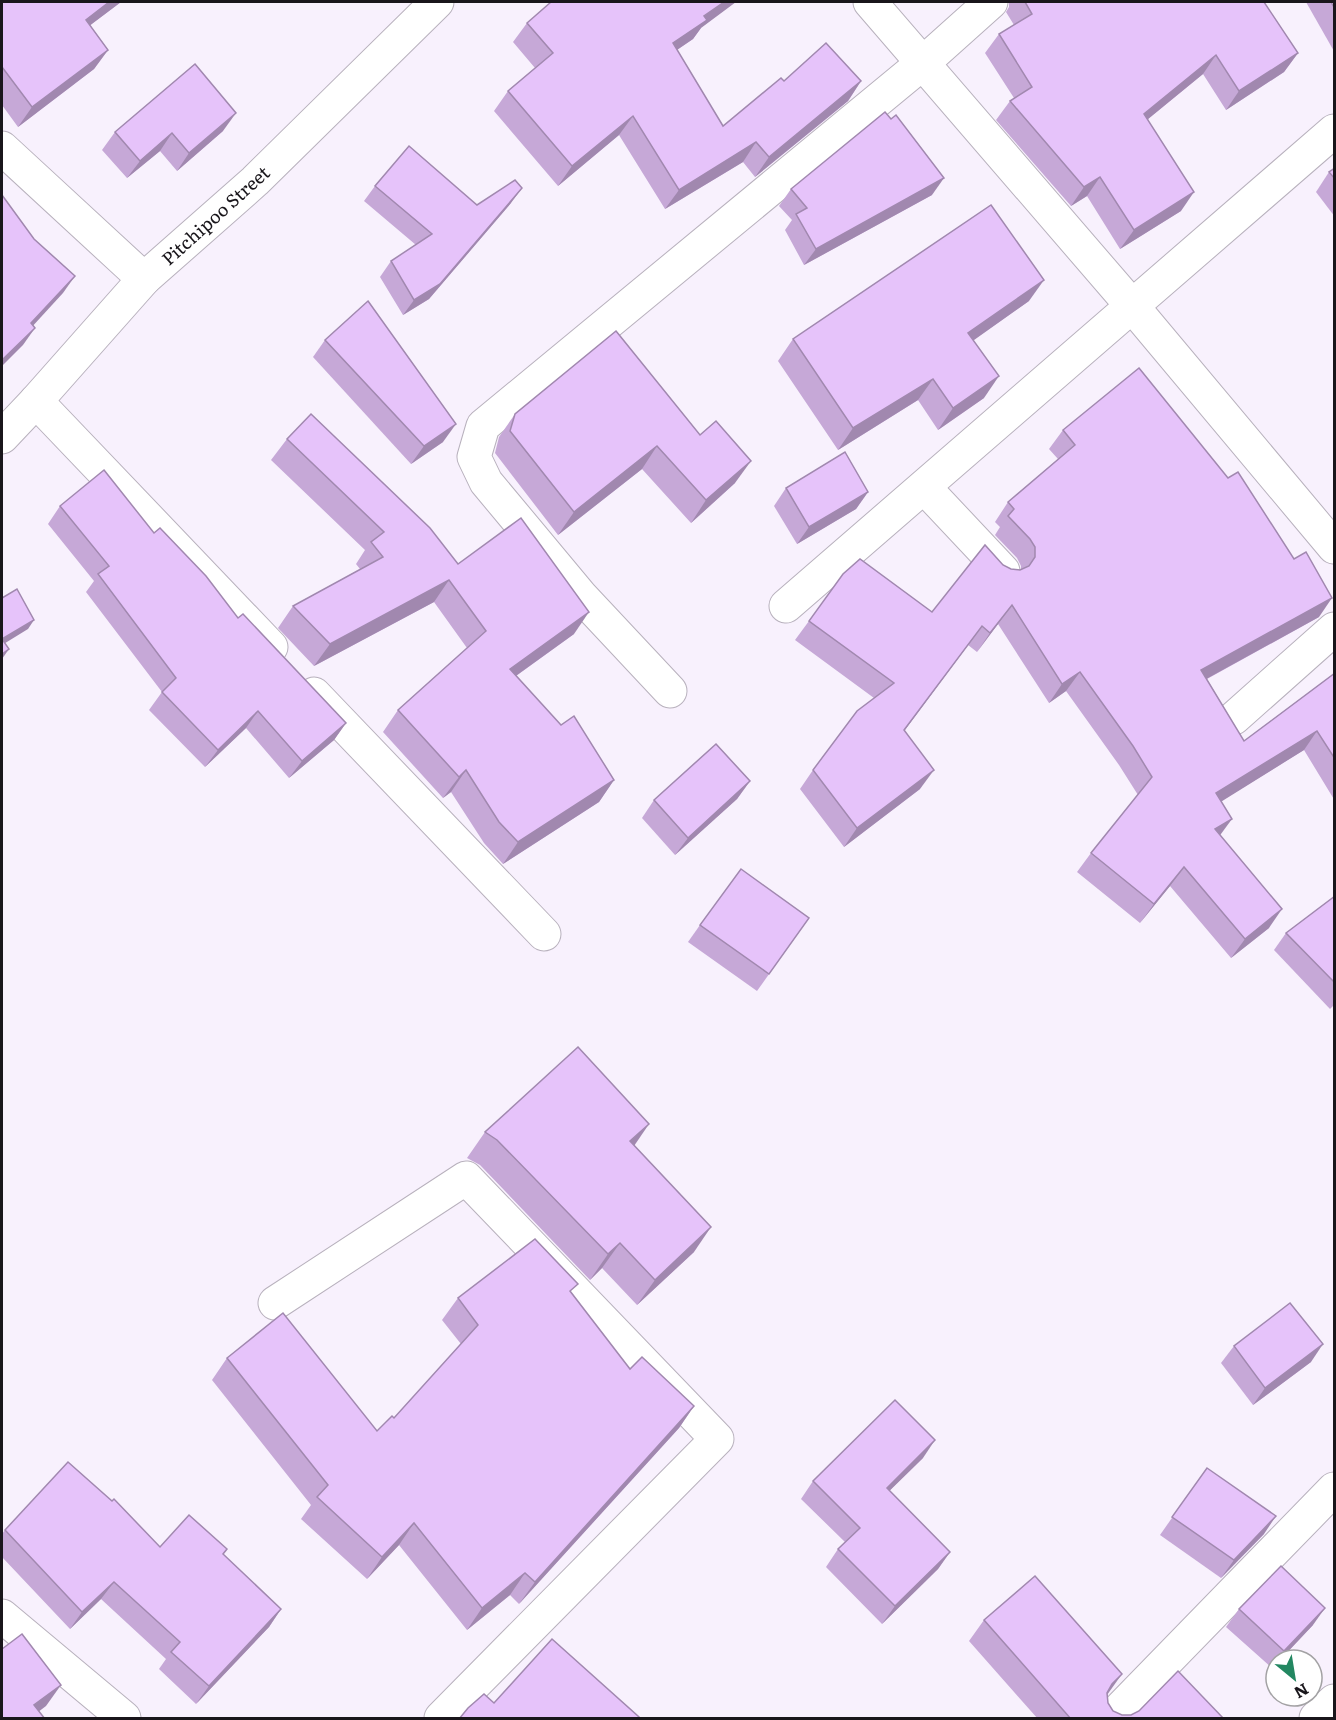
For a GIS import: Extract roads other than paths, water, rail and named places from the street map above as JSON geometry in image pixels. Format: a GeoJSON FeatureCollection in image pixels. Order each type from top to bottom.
{"type":"FeatureCollection","features":[{"type":"Feature","properties":{"kind":"street","name":"Pitchipoo Street"},"geometry":{"type":"LineString","coordinates":[[2,437],[144,279],[255,181],[437,2]]}},
{"type":"Feature","properties":{"kind":"street"},"geometry":{"type":"LineString","coordinates":[[870,2],[924,62],[1335,547]]}},
{"type":"Feature","properties":{"kind":"street"},"geometry":{"type":"LineString","coordinates":[[670,691],[581,596],[486,482],[474,457],[483,426],[924,62],[991,2]]}},
{"type":"Feature","properties":{"kind":"street"},"geometry":{"type":"LineString","coordinates":[[786,606],[1335,131]]}},
{"type":"Feature","properties":{"kind":"street"},"geometry":{"type":"LineString","coordinates":[[2,148],[144,279]]}},
{"type":"Feature","properties":{"kind":"street"},"geometry":{"type":"LineString","coordinates":[[36,401],[544,934]]}},
{"type":"Feature","properties":{"kind":"street"},"geometry":{"type":"LineString","coordinates":[[924,487],[1003,571]]}},
{"type":"Feature","properties":{"kind":"street"},"geometry":{"type":"LineString","coordinates":[[1234,718],[1335,629]]}},
{"type":"Feature","properties":{"kind":"street"},"geometry":{"type":"LineString","coordinates":[[275,1303],[466,1178],[717,1439],[441,1719]]}},
{"type":"Feature","properties":{"kind":"street"},"geometry":{"type":"LineString","coordinates":[[1111,1719],[1335,1489]]}},
{"type":"Feature","properties":{"kind":"street"},"geometry":{"type":"LineString","coordinates":[[2,1616],[124,1719]]}},
{"type":"Feature","properties":{"kind":"street"},"geometry":{"type":"LineString","coordinates":[[1316,1719],[1335,1701]]}}]}
